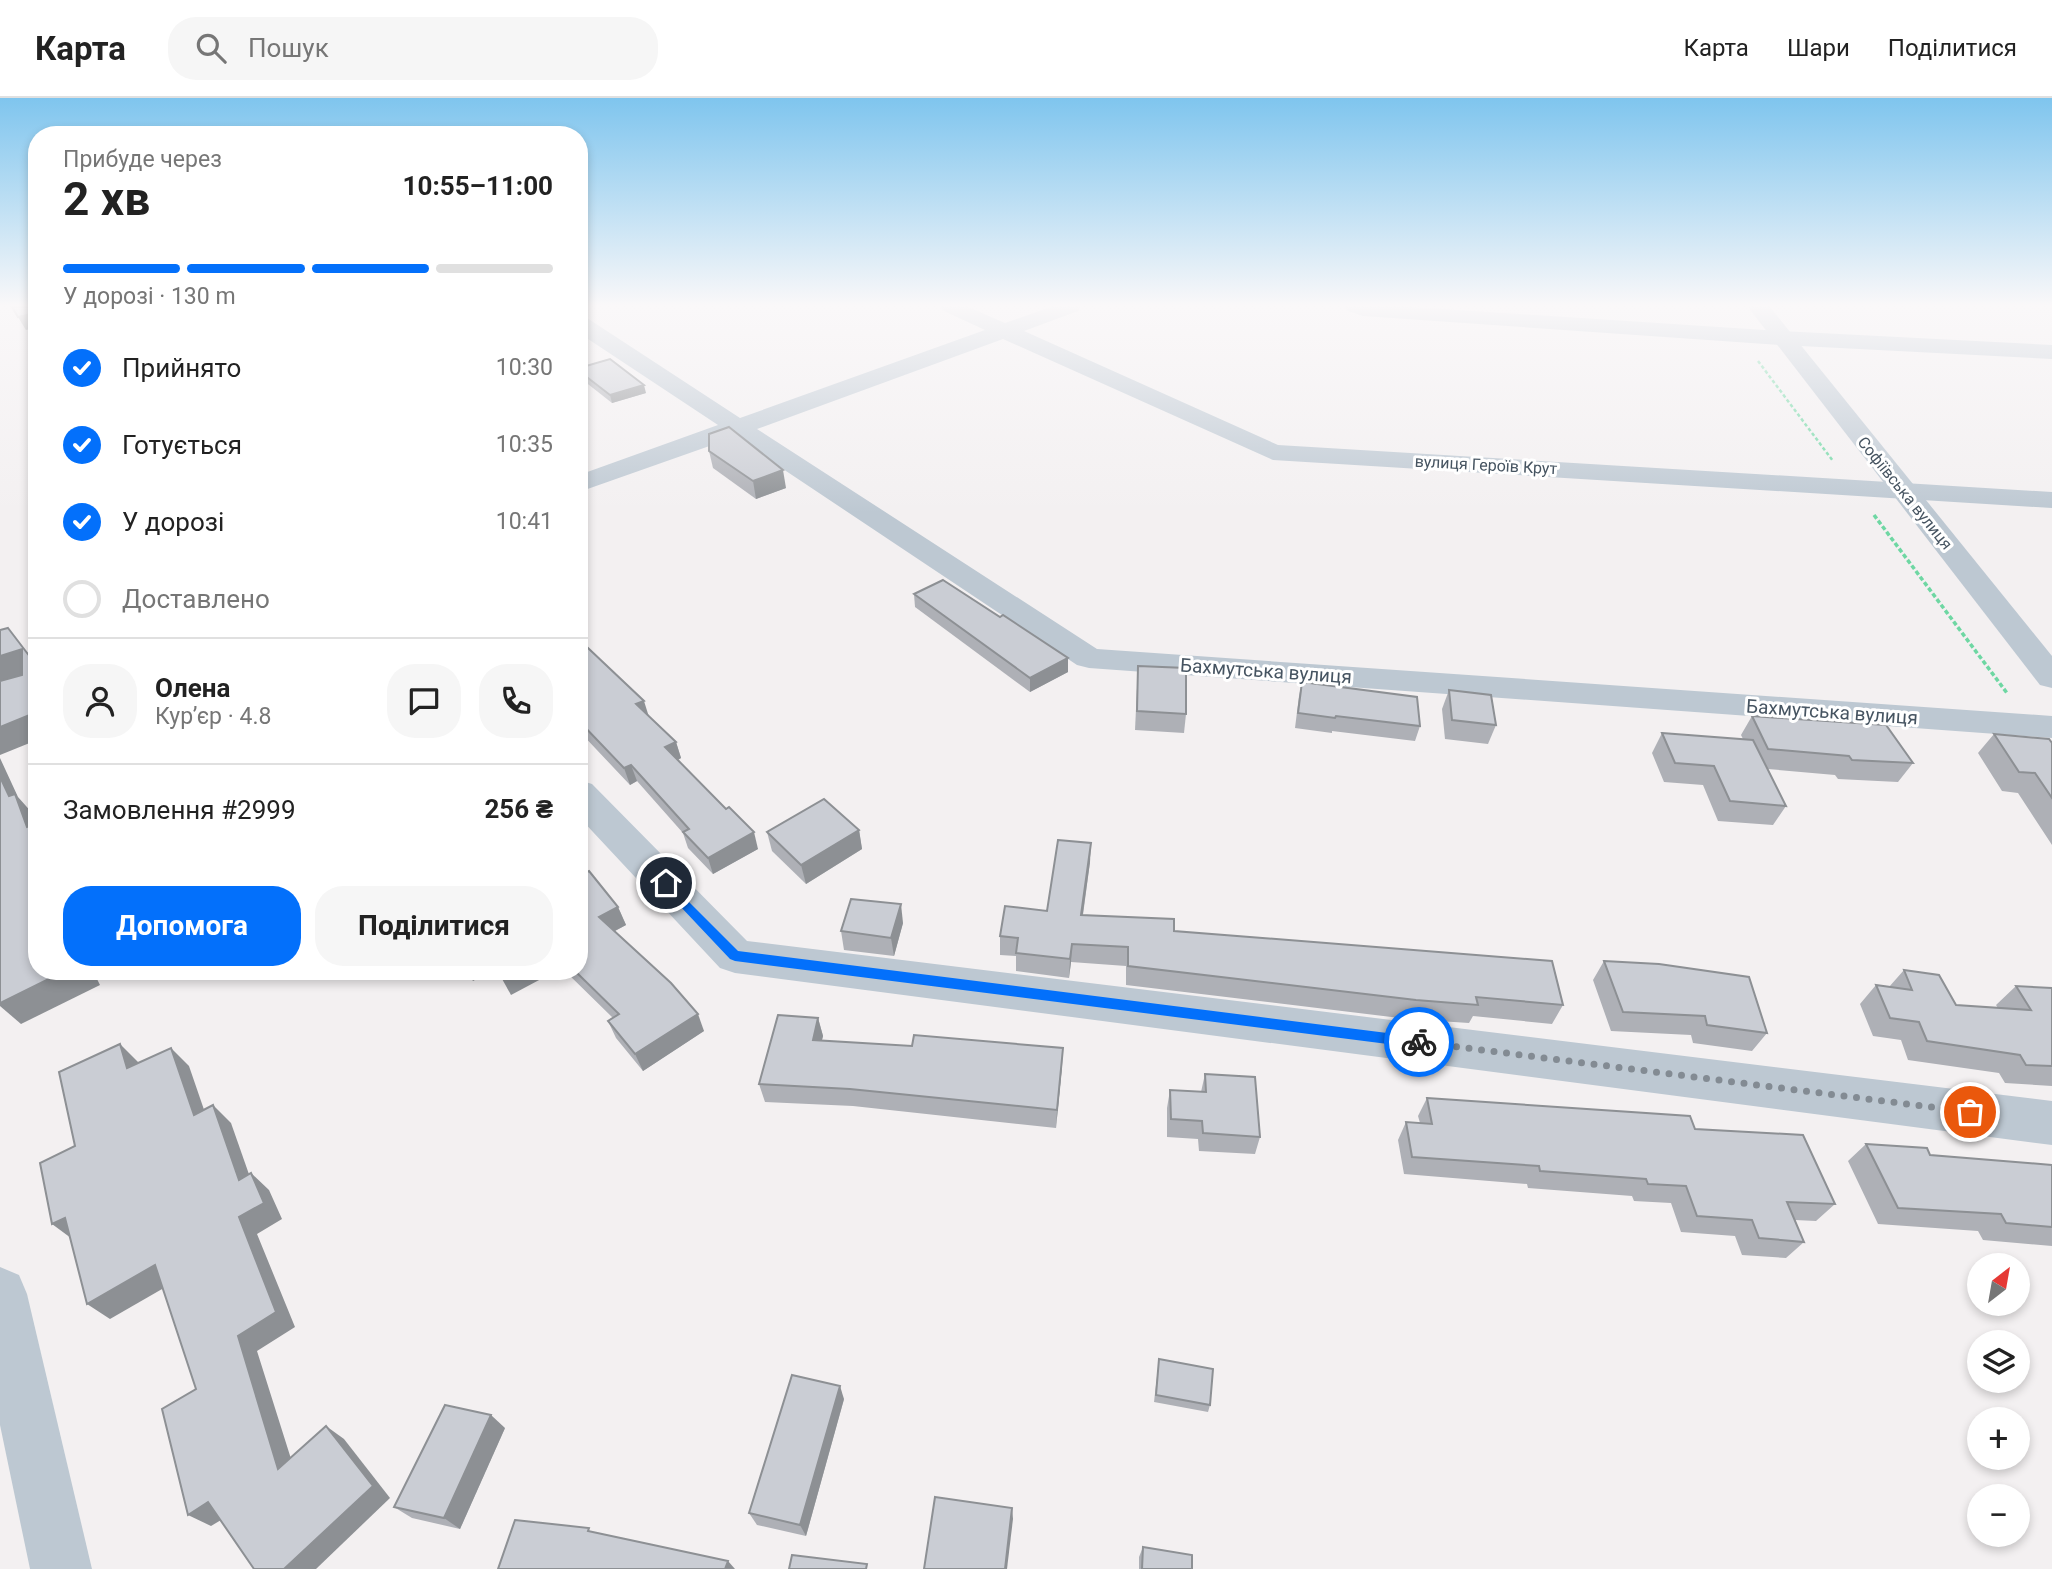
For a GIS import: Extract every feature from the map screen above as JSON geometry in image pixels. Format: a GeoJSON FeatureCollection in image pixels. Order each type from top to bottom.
{"type":"FeatureCollection","features":[{"type":"Feature","properties":{"kind":"street","name":"Бахмутська вулиця"},"geometry":{"type":"LineString","coordinates":[[659,376],[1089,658],[2042,727]]}},
{"type":"Feature","properties":{"kind":"street"},"geometry":{"type":"LineString","coordinates":[[588,481],[880,376]]}},
{"type":"Feature","properties":{"kind":"street","name":"вулиця Героїв Крут"},"geometry":{"type":"LineString","coordinates":[[1103,376],[1273,452],[2052,500]]}},
{"type":"Feature","properties":{"kind":"street","name":"Софіївська вулиця"},"geometry":{"type":"LineString","coordinates":[[1811,376],[2052,678]]}},
{"type":"Feature","properties":{"kind":"street"},"geometry":{"type":"LineString","coordinates":[[588,802],[735,956],[2052,1123]]}},
{"type":"Feature","properties":{"kind":"street"},"geometry":{"type":"LineString","coordinates":[[0,1294],[61,1569]]}},
{"type":"Feature","properties":{"kind":"path"},"geometry":{"type":"LineString","coordinates":[[1769,376],[1853,488],[2042,727]]}},
{"type":"Feature","properties":{"kind":"building"},"geometry":{"type":"Polygon","coordinates":[[[588,376],[632,376],[644,385],[610,395],[588,376]]]}},
{"type":"Feature","properties":{"kind":"building"},"geometry":{"type":"Polygon","coordinates":[[[729,427],[783,470],[753,481],[709,451],[709,434],[729,427]]]}},
{"type":"Feature","properties":{"kind":"building"},"geometry":{"type":"Polygon","coordinates":[[[943,580],[1068,658],[1030,678],[914,594],[943,580]]]}},
{"type":"Feature","properties":{"kind":"building"},"geometry":{"type":"Polygon","coordinates":[[[8,628],[28,654],[28,716],[0,727],[0,681],[22,675],[22,649],[0,656],[0,630],[8,628]]]}},
{"type":"Feature","properties":{"kind":"building"},"geometry":{"type":"Polygon","coordinates":[[[588,648],[644,701],[636,704],[676,742],[665,747],[726,809],[729,807],[754,832],[708,858],[683,832],[689,829],[631,765],[624,768],[588,730],[588,648]]]}},
{"type":"Feature","properties":{"kind":"building"},"geometry":{"type":"Polygon","coordinates":[[[1138,666],[1186,668],[1186,714],[1137,711],[1138,666]]]}},
{"type":"Feature","properties":{"kind":"building"},"geometry":{"type":"Polygon","coordinates":[[[1302,682],[1417,697],[1420,726],[1298,713],[1302,682]]]}},
{"type":"Feature","properties":{"kind":"building"},"geometry":{"type":"Polygon","coordinates":[[[1449,690],[1491,695],[1496,725],[1452,720],[1449,690]]]}},
{"type":"Feature","properties":{"kind":"building"},"geometry":{"type":"Polygon","coordinates":[[[1752,716],[1886,725],[1913,763],[1852,760],[1849,756],[1768,749],[1752,716]]]}},
{"type":"Feature","properties":{"kind":"building"},"geometry":{"type":"Polygon","coordinates":[[[1662,733],[1753,740],[1786,806],[1730,801],[1714,766],[1675,763],[1662,733]]]}},
{"type":"Feature","properties":{"kind":"building"},"geometry":{"type":"Polygon","coordinates":[[[1994,734],[2049,739],[2052,743],[2052,798],[2035,773],[2019,772],[1994,734]]]}},
{"type":"Feature","properties":{"kind":"building"},"geometry":{"type":"Polygon","coordinates":[[[0,777],[9,796],[15,794],[28,827],[28,980],[47,980],[0,1003],[0,777]]]}},
{"type":"Feature","properties":{"kind":"building"},"geometry":{"type":"Polygon","coordinates":[[[824,799],[859,830],[801,865],[767,832],[824,799]]]}},
{"type":"Feature","properties":{"kind":"building"},"geometry":{"type":"Polygon","coordinates":[[[1058,840],[1091,843],[1081,915],[1174,919],[1174,931],[1552,961],[1563,1005],[1476,997],[1478,1005],[1416,1000],[1128,966],[1128,947],[1072,944],[1070,959],[1016,953],[1018,938],[1000,936],[1005,906],[1047,911],[1058,840]]]}},
{"type":"Feature","properties":{"kind":"building"},"geometry":{"type":"Polygon","coordinates":[[[588,872],[618,907],[599,917],[671,983],[698,1014],[635,1054],[608,1021],[619,1014],[584,980],[588,980],[588,872]]]}},
{"type":"Feature","properties":{"kind":"building"},"geometry":{"type":"Polygon","coordinates":[[[851,899],[901,904],[891,938],[841,931],[851,899]]]}},
{"type":"Feature","properties":{"kind":"building"},"geometry":{"type":"Polygon","coordinates":[[[1604,961],[1659,964],[1749,977],[1767,1033],[1707,1025],[1705,1016],[1623,1012],[1604,961]]]}},
{"type":"Feature","properties":{"kind":"building"},"geometry":{"type":"Polygon","coordinates":[[[1904,970],[1939,975],[1956,1005],[2031,1010],[2016,986],[2052,988],[2052,1066],[2026,1065],[2020,1055],[1927,1041],[1919,1022],[1890,1018],[1876,985],[1912,990],[1904,970]]]}},
{"type":"Feature","properties":{"kind":"building"},"geometry":{"type":"Polygon","coordinates":[[[778,1015],[818,1018],[813,1040],[912,1046],[914,1035],[1063,1048],[1057,1110],[850,1089],[759,1084],[778,1015]]]}},
{"type":"Feature","properties":{"kind":"building"},"geometry":{"type":"Polygon","coordinates":[[[120,1044],[127,1068],[171,1048],[194,1115],[213,1105],[239,1180],[251,1173],[264,1203],[239,1217],[276,1312],[238,1336],[278,1469],[326,1426],[373,1486],[284,1569],[254,1569],[208,1502],[188,1515],[162,1409],[196,1389],[155,1265],[87,1304],[65,1218],[52,1224],[40,1163],[75,1146],[59,1072],[120,1044]]]}},
{"type":"Feature","properties":{"kind":"building"},"geometry":{"type":"Polygon","coordinates":[[[1205,1074],[1255,1077],[1260,1137],[1203,1133],[1202,1121],[1171,1119],[1170,1090],[1206,1092],[1205,1074]]]}},
{"type":"Feature","properties":{"kind":"building"},"geometry":{"type":"Polygon","coordinates":[[[1427,1098],[1690,1116],[1695,1129],[1803,1135],[1835,1204],[1787,1202],[1804,1242],[1759,1238],[1752,1220],[1697,1216],[1686,1186],[1648,1184],[1646,1179],[1540,1171],[1539,1166],[1412,1157],[1406,1122],[1432,1124],[1427,1098]]]}},
{"type":"Feature","properties":{"kind":"building"},"geometry":{"type":"Polygon","coordinates":[[[1866,1144],[1927,1148],[1930,1155],[2052,1165],[2052,1227],[2006,1223],[2001,1214],[1898,1208],[1866,1144]]]}},
{"type":"Feature","properties":{"kind":"building"},"geometry":{"type":"Polygon","coordinates":[[[1159,1359],[1213,1369],[1210,1405],[1156,1395],[1159,1359]]]}},
{"type":"Feature","properties":{"kind":"building"},"geometry":{"type":"Polygon","coordinates":[[[792,1375],[840,1386],[800,1525],[749,1513],[792,1375]]]}},
{"type":"Feature","properties":{"kind":"building"},"geometry":{"type":"Polygon","coordinates":[[[445,1405],[491,1415],[444,1518],[394,1507],[445,1405]]]}},
{"type":"Feature","properties":{"kind":"building"},"geometry":{"type":"Polygon","coordinates":[[[935,1497],[1012,1508],[1005,1569],[924,1569],[935,1497]]]}},
{"type":"Feature","properties":{"kind":"building"},"geometry":{"type":"Polygon","coordinates":[[[515,1520],[589,1528],[588,1531],[728,1561],[725,1569],[498,1569],[515,1520]]]}},
{"type":"Feature","properties":{"kind":"building"},"geometry":{"type":"Polygon","coordinates":[[[1143,1547],[1192,1555],[1192,1569],[1142,1569],[1143,1547]]]}},
{"type":"Feature","properties":{"kind":"building"},"geometry":{"type":"Polygon","coordinates":[[[792,1555],[867,1564],[866,1569],[789,1569],[792,1555]]]}},
{"type":"Feature","properties":{"kind":"way so far"},"geometry":{"type":"LineString","coordinates":[[1419,1042],[1970,1112]]}},
{"type":"Feature","properties":{"kind":"route"},"geometry":{"type":"LineString","coordinates":[[666,883],[735,956],[1419,1042]]}}]}
